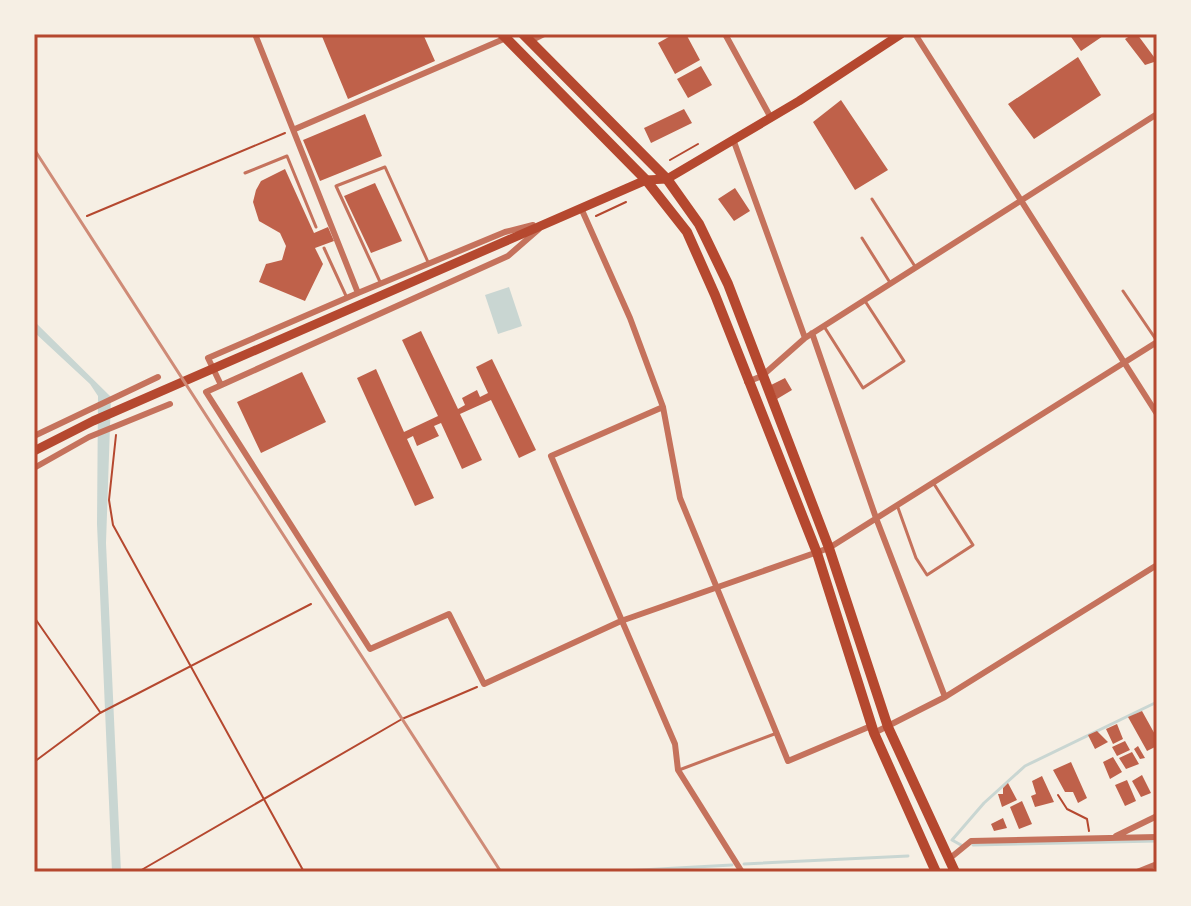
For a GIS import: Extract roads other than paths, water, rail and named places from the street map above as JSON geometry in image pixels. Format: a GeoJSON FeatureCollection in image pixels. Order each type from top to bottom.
{"type":"FeatureCollection","features":[{"type":"Feature","properties":{"kind":"highway"},"geometry":{"type":"LineString","coordinates":[[504,36],[646,180],[687,232],[817,553],[873,730],[936,872]]}},
{"type":"Feature","properties":{"kind":"highway"},"geometry":{"type":"LineString","coordinates":[[526,38],[667,179],[705,236],[829,548],[888,727],[955,872]]}},
{"type":"Feature","properties":{"kind":"main road"},"geometry":{"type":"LineString","coordinates":[[34,451],[93,421],[548,222],[646,180],[667,179],[771,118],[901,34]]}},
{"type":"Feature","properties":{"kind":"street"},"geometry":{"type":"LineString","coordinates":[[255,34],[358,293]]}},
{"type":"Feature","properties":{"kind":"street"},"geometry":{"type":"LineString","coordinates":[[526,38],[544,34]]}},
{"type":"Feature","properties":{"kind":"street"},"geometry":{"type":"LineString","coordinates":[[725,34],[771,118]]}},
{"type":"Feature","properties":{"kind":"street"},"geometry":{"type":"LineString","coordinates":[[915,34],[1157,414]]}},
{"type":"Feature","properties":{"kind":"street"},"geometry":{"type":"LineString","coordinates":[[295,129],[504,36]]}},
{"type":"Feature","properties":{"kind":"street"},"geometry":{"type":"LineString","coordinates":[[747,382],[762,376],[808,336],[1157,114]]}},
{"type":"Feature","properties":{"kind":"street"},"geometry":{"type":"LineString","coordinates":[[733,139],[945,697]]}},
{"type":"Feature","properties":{"kind":"street"},"geometry":{"type":"LineString","coordinates":[[581,208],[625,305],[663,407],[680,498],[788,761],[888,727],[945,697],[1157,565]]}},
{"type":"Feature","properties":{"kind":"street"},"geometry":{"type":"LineString","coordinates":[[548,222],[508,256],[206,392],[370,649],[449,614],[484,684],[621,621],[829,548],[1157,341]]}},
{"type":"Feature","properties":{"kind":"street"},"geometry":{"type":"LineString","coordinates":[[221,385],[208,358],[505,232],[548,222]]}},
{"type":"Feature","properties":{"kind":"street"},"geometry":{"type":"LineString","coordinates":[[34,436],[158,377]]}},
{"type":"Feature","properties":{"kind":"street"},"geometry":{"type":"LineString","coordinates":[[34,468],[89,437],[170,404]]}},
{"type":"Feature","properties":{"kind":"street"},"geometry":{"type":"LineString","coordinates":[[663,407],[551,456],[675,744],[678,770],[742,872]]}},
{"type":"Feature","properties":{"kind":"street"},"geometry":{"type":"LineString","coordinates":[[82,411],[89,437]]}},
{"type":"Feature","properties":{"kind":"street"},"geometry":{"type":"LineString","coordinates":[[1113,838],[1157,816]]}},
{"type":"Feature","properties":{"kind":"street"},"geometry":{"type":"LineString","coordinates":[[949,859],[971,841],[1157,837]]}},
{"type":"Feature","properties":{"kind":"street"},"geometry":{"type":"LineString","coordinates":[[1137,872],[1157,864]]}},
{"type":"Feature","properties":{"kind":"lane"},"geometry":{"type":"LineString","coordinates":[[245,173],[287,156],[316,227]]}},
{"type":"Feature","properties":{"kind":"lane"},"geometry":{"type":"LineString","coordinates":[[381,284],[336,186],[385,167],[428,263]]}},
{"type":"Feature","properties":{"kind":"lane"},"geometry":{"type":"LineString","coordinates":[[872,199],[916,268]]}},
{"type":"Feature","properties":{"kind":"lane"},"geometry":{"type":"LineString","coordinates":[[862,238],[892,284]]}},
{"type":"Feature","properties":{"kind":"lane"},"geometry":{"type":"LineString","coordinates":[[324,248],[347,298]]}},
{"type":"Feature","properties":{"kind":"lane"},"geometry":{"type":"LineString","coordinates":[[1123,291],[1157,341]]}},
{"type":"Feature","properties":{"kind":"lane"},"geometry":{"type":"LineString","coordinates":[[825,327],[863,388],[904,361],[865,301]]}},
{"type":"Feature","properties":{"kind":"lane"},"geometry":{"type":"LineString","coordinates":[[897,504],[916,558],[927,575],[973,545],[934,484]]}},
{"type":"Feature","properties":{"kind":"lane"},"geometry":{"type":"LineString","coordinates":[[678,770],[777,733]]}},
{"type":"Feature","properties":{"kind":"waterway"},"geometry":{"type":"LineString","coordinates":[[961,845],[952,840],[984,803],[1025,766],[1157,702]]}},
{"type":"Feature","properties":{"kind":"waterway"},"geometry":{"type":"LineString","coordinates":[[973,845],[1157,841]]}},
{"type":"Feature","properties":{"kind":"waterway"},"geometry":{"type":"LineString","coordinates":[[744,864],[908,856]]}},
{"type":"Feature","properties":{"kind":"waterway"},"geometry":{"type":"LineString","coordinates":[[604,872],[732,865]]}},
{"type":"Feature","properties":{"kind":"railway"},"geometry":{"type":"LineString","coordinates":[[34,149],[501,872]]}}]}
